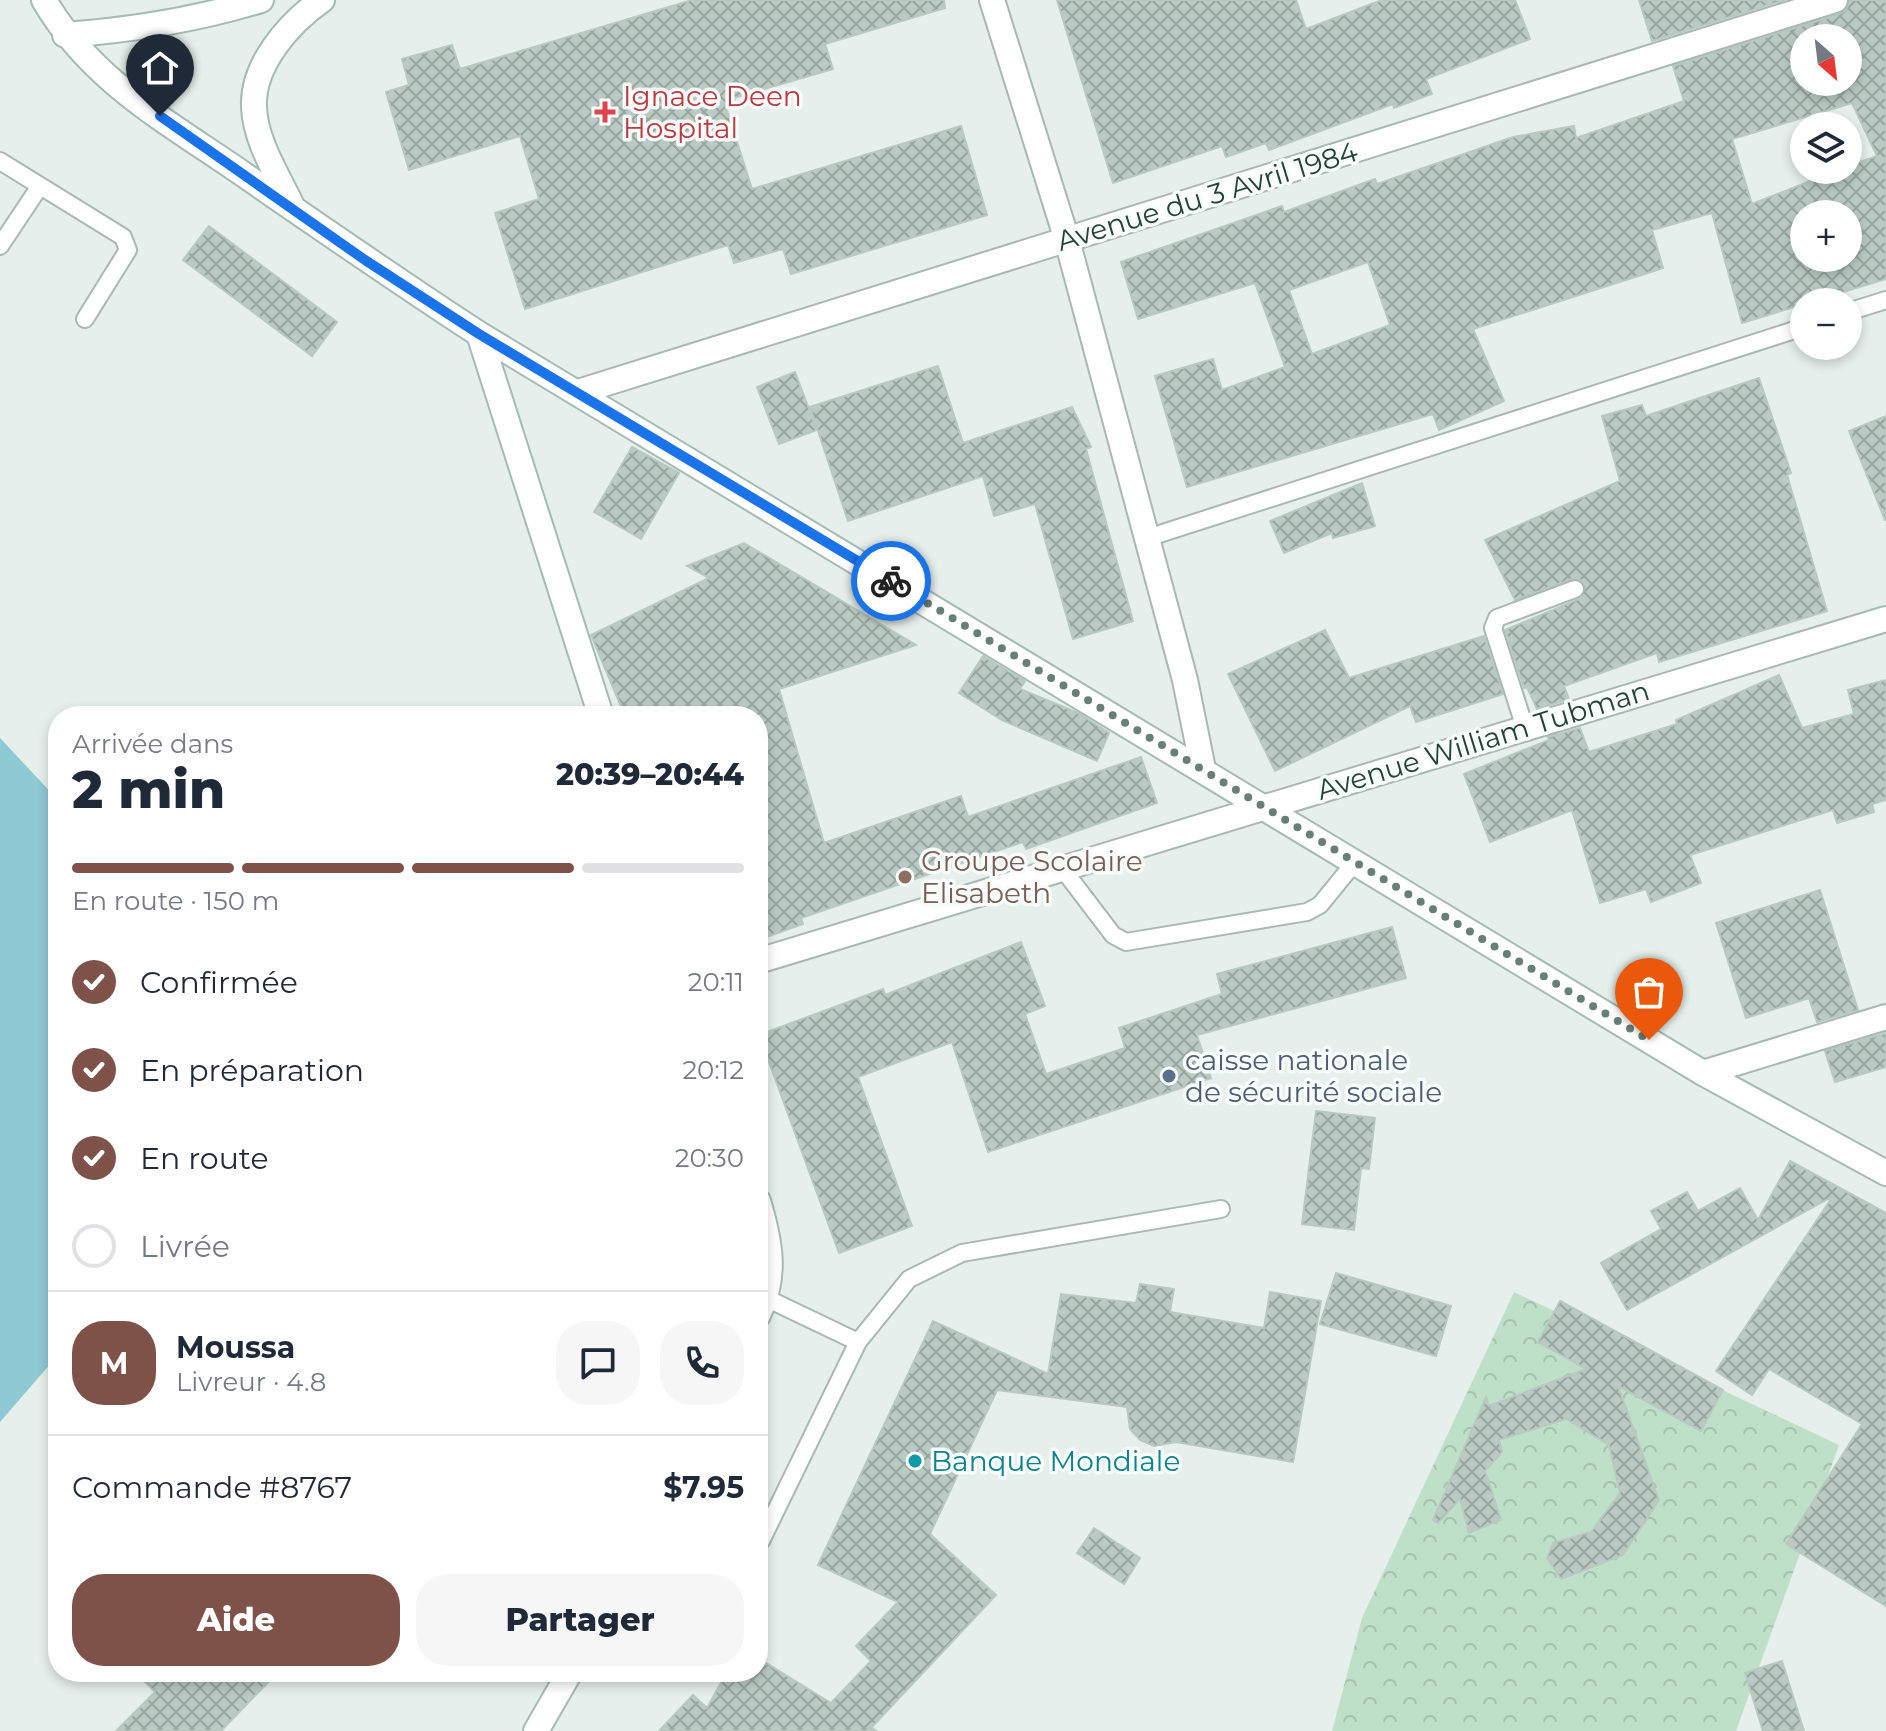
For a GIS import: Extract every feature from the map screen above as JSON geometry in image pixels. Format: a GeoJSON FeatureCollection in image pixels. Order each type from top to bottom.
{"type":"FeatureCollection","features":[{"type":"Feature","properties":{"kind":"street"},"geometry":{"type":"LineString","coordinates":[[44,0],[65,35],[113,84],[479,334],[1703,1073],[1886,1173]]}},
{"type":"Feature","properties":{"kind":"street"},"geometry":{"type":"LineString","coordinates":[[65,35],[148,28],[203,18],[261,0]]}},
{"type":"Feature","properties":{"kind":"street"},"geometry":{"type":"LineString","coordinates":[[293,209],[260,139],[253,107],[259,78],[272,52],[288,29],[322,0]]}},
{"type":"Feature","properties":{"kind":"street"},"geometry":{"type":"LineString","coordinates":[[992,0],[1067,240],[1185,680],[1203,769]]}},
{"type":"Feature","properties":{"kind":"street","name":"Avenue du 3 Avril 1984"},"geometry":{"type":"LineString","coordinates":[[578,392],[1835,0]]}},
{"type":"Feature","properties":{"kind":"street"},"geometry":{"type":"LineString","coordinates":[[479,334],[598,706]]}},
{"type":"Feature","properties":{"kind":"street","name":"Avenue William Tubman"},"geometry":{"type":"LineString","coordinates":[[768,958],[1886,619]]}},
{"type":"Feature","properties":{"kind":"street"},"geometry":{"type":"LineString","coordinates":[[1703,1073],[1886,1017]]}},
{"type":"Feature","properties":{"kind":"street"},"geometry":{"type":"LineString","coordinates":[[768,1244],[772,1261],[768,1279]]}},
{"type":"Feature","properties":{"kind":"street"},"geometry":{"type":"LineString","coordinates":[[536,1731],[564,1682]]}},
{"type":"Feature","properties":{"kind":"lane"},"geometry":{"type":"LineString","coordinates":[[0,161],[123,237],[128,250],[85,319]]}},
{"type":"Feature","properties":{"kind":"lane"},"geometry":{"type":"LineString","coordinates":[[0,246],[40,186]]}},
{"type":"Feature","properties":{"kind":"lane"},"geometry":{"type":"LineString","coordinates":[[1862,308],[1886,300]]}},
{"type":"Feature","properties":{"kind":"lane"},"geometry":{"type":"LineString","coordinates":[[1147,538],[1790,331]]}},
{"type":"Feature","properties":{"kind":"lane"},"geometry":{"type":"LineString","coordinates":[[1525,728],[1493,628],[1497,618],[1575,589]]}},
{"type":"Feature","properties":{"kind":"lane"},"geometry":{"type":"LineString","coordinates":[[1062,868],[1113,935],[1126,942],[1307,912],[1320,905],[1355,862]]}},
{"type":"Feature","properties":{"kind":"lane"},"geometry":{"type":"LineString","coordinates":[[768,1527],[858,1342],[909,1279],[962,1253],[1221,1209]]}},
{"type":"Feature","properties":{"kind":"lane"},"geometry":{"type":"LineString","coordinates":[[768,1308],[858,1342]]}},
{"type":"Feature","properties":{"kind":"green space"},"geometry":{"type":"Polygon","coordinates":[[[1514,1292],[1839,1445],[1736,1731],[1332,1731],[1362,1618],[1514,1292]]]}},
{"type":"Feature","properties":{"kind":"water"},"geometry":{"type":"Polygon","coordinates":[[[0,738],[48,789],[48,1367],[0,1422],[0,738]]]}},
{"type":"Feature","properties":{"kind":"building"},"geometry":{"type":"Polygon","coordinates":[[[692,0],[944,0],[945,8],[825,44],[833,69],[734,98],[736,104],[726,107],[752,189],[961,126],[987,215],[791,274],[783,249],[734,263],[728,245],[525,309],[495,213],[539,199],[520,136],[409,170],[386,92],[409,85],[402,59],[452,45],[460,69],[692,0]]]}},
{"type":"Feature","properties":{"kind":"building"},"geometry":{"type":"Polygon","coordinates":[[[1057,0],[1296,0],[1306,29],[1382,0],[1515,0],[1530,39],[1426,79],[1432,94],[1394,108],[1393,104],[1269,150],[1266,143],[1226,157],[1222,146],[1113,183],[1057,0]]]}},
{"type":"Feature","properties":{"kind":"building"},"geometry":{"type":"Polygon","coordinates":[[[1639,0],[1785,0],[1652,41],[1639,0]]]}},
{"type":"Feature","properties":{"kind":"building"},"geometry":{"type":"Polygon","coordinates":[[[1850,0],[1886,0],[1886,279],[1857,288],[1790,288],[1790,308],[1742,323],[1712,213],[1652,230],[1663,268],[1473,329],[1504,401],[1439,430],[1433,414],[1187,487],[1155,376],[1213,359],[1222,390],[1285,367],[1255,283],[1138,319],[1121,262],[1282,206],[1284,212],[1375,179],[1377,184],[1513,137],[1574,126],[1576,138],[1684,101],[1673,66],[1790,29],[1790,96],[1862,96],[1862,24],[1807,24],[1846,10],[1850,0]],[[1368,262],[1289,290],[1312,354],[1390,325],[1368,262]]]}},
{"type":"Feature","properties":{"kind":"building"},"geometry":{"type":"Polygon","coordinates":[[[209,226],[337,322],[312,356],[183,260],[209,226]]]}},
{"type":"Feature","properties":{"kind":"building"},"geometry":{"type":"Polygon","coordinates":[[[938,366],[963,443],[1072,407],[1091,447],[1086,449],[1133,621],[1073,639],[1035,504],[994,516],[983,476],[848,521],[810,407],[938,366]]]}},
{"type":"Feature","properties":{"kind":"building"},"geometry":{"type":"Polygon","coordinates":[[[795,372],[817,430],[779,444],[757,387],[795,372]]]}},
{"type":"Feature","properties":{"kind":"building"},"geometry":{"type":"Polygon","coordinates":[[[1759,378],[1791,473],[1787,475],[1827,611],[1659,662],[1657,653],[1564,686],[1569,699],[1537,709],[1527,687],[1524,688],[1505,630],[1579,599],[1585,586],[1581,580],[1572,579],[1515,600],[1485,540],[1620,481],[1602,416],[1642,405],[1646,416],[1759,378]]]}},
{"type":"Feature","properties":{"kind":"building"},"geometry":{"type":"Polygon","coordinates":[[[1886,416],[1886,520],[1885,520],[1849,431],[1886,416]]]}},
{"type":"Feature","properties":{"kind":"building"},"geometry":{"type":"Polygon","coordinates":[[[632,447],[679,473],[641,539],[594,512],[632,447]]]}},
{"type":"Feature","properties":{"kind":"building"},"geometry":{"type":"Polygon","coordinates":[[[1362,483],[1375,526],[1333,538],[1332,533],[1284,553],[1270,521],[1362,483]]]}},
{"type":"Feature","properties":{"kind":"building"},"geometry":{"type":"Polygon","coordinates":[[[744,543],[916,645],[779,689],[824,843],[961,796],[968,817],[1141,757],[1157,803],[1026,849],[1023,842],[801,918],[803,924],[768,936],[768,706],[621,706],[591,635],[709,578],[687,566],[744,543]]]}},
{"type":"Feature","properties":{"kind":"building"},"geometry":{"type":"Polygon","coordinates":[[[1325,630],[1349,678],[1484,636],[1503,694],[1416,722],[1410,706],[1275,771],[1228,674],[1325,630]]]}},
{"type":"Feature","properties":{"kind":"building"},"geometry":{"type":"Polygon","coordinates":[[[983,656],[1025,681],[1020,689],[1078,713],[1109,733],[1097,761],[1002,720],[959,693],[983,656]]]}},
{"type":"Feature","properties":{"kind":"building"},"geometry":{"type":"Polygon","coordinates":[[[1779,675],[1802,728],[1854,714],[1848,690],[1886,680],[1886,800],[1872,804],[1874,812],[1837,823],[1833,810],[1690,855],[1701,883],[1651,902],[1646,889],[1600,903],[1572,810],[1490,842],[1464,774],[1549,740],[1548,737],[1580,728],[1589,752],[1677,724],[1676,720],[1779,675]]]}},
{"type":"Feature","properties":{"kind":"building"},"geometry":{"type":"Polygon","coordinates":[[[1820,890],[1858,1010],[1817,1022],[1809,998],[1746,1018],[1716,923],[1820,890]]]}},
{"type":"Feature","properties":{"kind":"building"},"geometry":{"type":"Polygon","coordinates":[[[1392,927],[1406,978],[1197,1035],[1211,1078],[988,1152],[952,1042],[858,1077],[912,1226],[839,1253],[768,1060],[768,1032],[883,989],[885,995],[1021,942],[1045,1006],[1025,1014],[1046,1074],[1125,1048],[1119,1028],[1222,994],[1217,974],[1392,927]]]}},
{"type":"Feature","properties":{"kind":"building"},"geometry":{"type":"Polygon","coordinates":[[[1886,1033],[1886,1067],[1835,1082],[1825,1051],[1886,1033]]]}},
{"type":"Feature","properties":{"kind":"building"},"geometry":{"type":"Polygon","coordinates":[[[1316,1111],[1375,1118],[1369,1169],[1361,1168],[1354,1230],[1302,1224],[1316,1111]]]}},
{"type":"Feature","properties":{"kind":"building"},"geometry":{"type":"Polygon","coordinates":[[[1790,1161],[1886,1213],[1886,1606],[1786,1544],[1862,1424],[1769,1369],[1752,1395],[1716,1371],[1833,1196],[1627,1310],[1601,1263],[1661,1229],[1651,1211],[1687,1192],[1698,1211],[1740,1188],[1758,1220],[1790,1161]]]}},
{"type":"Feature","properties":{"kind":"building"},"geometry":{"type":"Polygon","coordinates":[[[1336,1273],[1451,1306],[1436,1356],[1320,1324],[1336,1273]]]}},
{"type":"Feature","properties":{"kind":"building"},"geometry":{"type":"Polygon","coordinates":[[[1140,1284],[1174,1289],[1170,1312],[1264,1328],[1270,1292],[1321,1301],[1293,1462],[1176,1442],[1154,1446],[1140,1440],[1130,1429],[1127,1407],[997,1390],[930,1534],[996,1595],[871,1728],[877,1731],[659,1731],[693,1695],[707,1708],[721,1682],[768,1682],[768,1664],[831,1703],[871,1661],[856,1646],[898,1602],[818,1565],[933,1321],[1048,1374],[1061,1294],[1136,1303],[1140,1284]]]}},
{"type":"Feature","properties":{"kind":"building"},"geometry":{"type":"Polygon","coordinates":[[[1560,1301],[1723,1390],[1701,1431],[1618,1386],[1659,1500],[1623,1555],[1561,1579],[1547,1558],[1553,1543],[1591,1532],[1620,1493],[1609,1445],[1566,1419],[1499,1440],[1502,1452],[1485,1471],[1501,1520],[1469,1533],[1460,1499],[1438,1523],[1433,1520],[1486,1397],[1489,1406],[1586,1369],[1538,1342],[1560,1301]]]}},
{"type":"Feature","properties":{"kind":"building"},"geometry":{"type":"Polygon","coordinates":[[[1094,1528],[1140,1558],[1124,1584],[1077,1553],[1094,1528]]]}},
{"type":"Feature","properties":{"kind":"building"},"geometry":{"type":"Polygon","coordinates":[[[1782,1661],[1804,1731],[1763,1731],[1745,1673],[1782,1661]]]}},
{"type":"Feature","properties":{"kind":"building"},"geometry":{"type":"Polygon","coordinates":[[[145,1682],[268,1682],[221,1731],[116,1731],[155,1692],[145,1682]]]}},
{"type":"Feature","properties":{"kind":"way so far"},"geometry":{"type":"LineString","coordinates":[[891,581],[1649,1040]]}},
{"type":"Feature","properties":{"kind":"place","name":"Ignace Deen Hospital"},"geometry":{"type":"Point","coordinates":[605,112]}},
{"type":"Feature","properties":{"kind":"place","name":"Groupe Scolaire Elisabeth"},"geometry":{"type":"Point","coordinates":[905,877]}},
{"type":"Feature","properties":{"kind":"place","name":"caisse nationale de sécurité sociale"},"geometry":{"type":"Point","coordinates":[1169,1076]}},
{"type":"Feature","properties":{"kind":"place","name":"Banque Mondiale"},"geometry":{"type":"Point","coordinates":[915,1461]}},
{"type":"Feature","properties":{"kind":"route"},"geometry":{"type":"LineString","coordinates":[[160,116],[365,260],[479,334],[891,581]]}}]}
